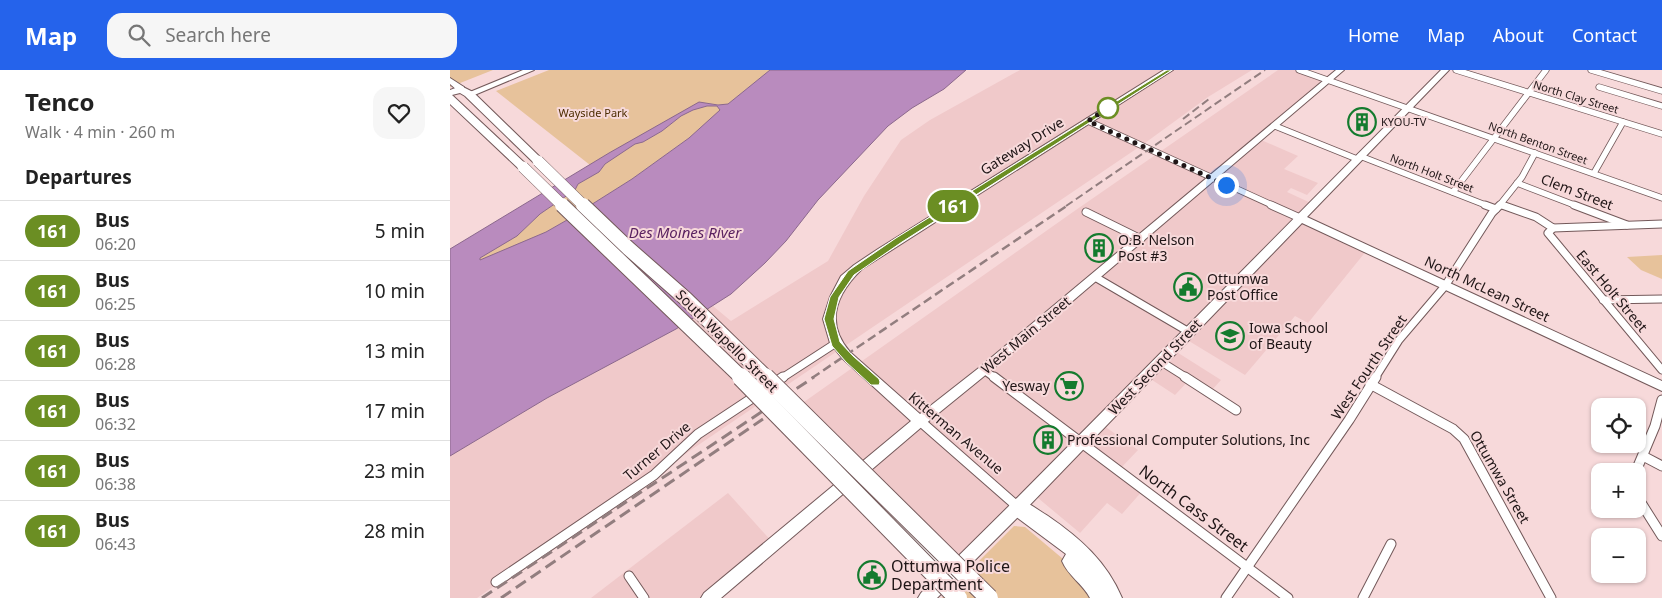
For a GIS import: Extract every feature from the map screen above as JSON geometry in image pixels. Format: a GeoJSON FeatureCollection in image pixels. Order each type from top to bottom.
{"type":"FeatureCollection","features":[{"type":"Feature","properties":{"kind":"highway"},"geometry":{"type":"LineString","coordinates":[[451,98],[465,92]]}},
{"type":"Feature","properties":{"kind":"highway","name":"South Wapello Street"},"geometry":{"type":"LineString","coordinates":[[465,92],[608,229],[686,299],[989,598]]}},
{"type":"Feature","properties":{"kind":"highway","name":"South Wapello Street"},"geometry":{"type":"LineString","coordinates":[[451,98],[750,386],[958,598]]}},
{"type":"Feature","properties":{"kind":"highway"},"geometry":{"type":"LineString","coordinates":[[1018,507],[1040,533],[1082,569],[1094,584],[1101,598]]}},
{"type":"Feature","properties":{"kind":"highway"},"geometry":{"type":"LineString","coordinates":[[1018,507],[1040,521],[1095,568],[1112,598]]}},
{"type":"Feature","properties":{"kind":"main road"},"geometry":{"type":"LineString","coordinates":[[465,92],[510,70]]}},
{"type":"Feature","properties":{"kind":"main road"},"geometry":{"type":"LineString","coordinates":[[465,92],[530,70]]}},
{"type":"Feature","properties":{"kind":"main road","name":"Gateway Drive"},"geometry":{"type":"LineString","coordinates":[[875,382],[849,359],[836,343],[829,319],[835,297],[851,273],[888,247],[1169,70]]}},
{"type":"Feature","properties":{"kind":"main road","name":"West Main Street"},"geometry":{"type":"LineString","coordinates":[[709,598],[1141,239],[1340,70]]}},
{"type":"Feature","properties":{"kind":"main road","name":"West Second Street"},"geometry":{"type":"LineString","coordinates":[[926,598],[1018,507],[1445,70]]}},
{"type":"Feature","properties":{"kind":"main road"},"geometry":{"type":"LineString","coordinates":[[450,80],[465,92]]}},
{"type":"Feature","properties":{"kind":"main road","name":"North McLean Street"},"geometry":{"type":"LineString","coordinates":[[1300,218],[1662,386]]}},
{"type":"Feature","properties":{"kind":"main road","name":"Kitterman Avenue"},"geometry":{"type":"LineString","coordinates":[[875,382],[920,421]]}},
{"type":"Feature","properties":{"kind":"street","name":"North Benton Street"},"geometry":{"type":"LineString","coordinates":[[1298,70],[1662,198]]}},
{"type":"Feature","properties":{"kind":"street","name":"North Clay Street"},"geometry":{"type":"LineString","coordinates":[[1456,70],[1662,134]]}},
{"type":"Feature","properties":{"kind":"street"},"geometry":{"type":"LineString","coordinates":[[1453,192],[1546,70]]}},
{"type":"Feature","properties":{"kind":"street"},"geometry":{"type":"LineString","coordinates":[[1591,70],[1662,91]]}},
{"type":"Feature","properties":{"kind":"street"},"geometry":{"type":"LineString","coordinates":[[1599,87],[1662,106]]}},
{"type":"Feature","properties":{"kind":"street"},"geometry":{"type":"LineString","coordinates":[[1088,121],[1300,218]]}},
{"type":"Feature","properties":{"kind":"street"},"geometry":{"type":"LineString","coordinates":[[1594,174],[1622,122]]}},
{"type":"Feature","properties":{"kind":"street","name":"North Holt Street"},"geometry":{"type":"LineString","coordinates":[[1275,126],[1453,192],[1536,217],[1553,228]]}},
{"type":"Feature","properties":{"kind":"street","name":"West Fourth Street"},"geometry":{"type":"LineString","coordinates":[[1226,598],[1349,420],[1370,384],[1400,340],[1445,286],[1517,183],[1535,153]]}},
{"type":"Feature","properties":{"kind":"street","name":"Clem Street"},"geometry":{"type":"LineString","coordinates":[[1517,183],[1628,226]]}},
{"type":"Feature","properties":{"kind":"street"},"geometry":{"type":"LineString","coordinates":[[1086,212],[1141,239]]}},
{"type":"Feature","properties":{"kind":"street"},"geometry":{"type":"LineString","coordinates":[[1553,228],[1662,224]]}},
{"type":"Feature","properties":{"kind":"street","name":"East Holt Street"},"geometry":{"type":"LineString","coordinates":[[1553,228],[1548,233],[1662,370]]}},
{"type":"Feature","properties":{"kind":"street"},"geometry":{"type":"LineString","coordinates":[[1095,277],[1189,332]]}},
{"type":"Feature","properties":{"kind":"street"},"geometry":{"type":"LineString","coordinates":[[1604,300],[1662,299]]}},
{"type":"Feature","properties":{"kind":"street","name":"Turner Drive"},"geometry":{"type":"LineString","coordinates":[[496,582],[654,475],[698,434],[836,343]]}},
{"type":"Feature","properties":{"kind":"street"},"geometry":{"type":"LineString","coordinates":[[1160,361],[1236,410]]}},
{"type":"Feature","properties":{"kind":"street","name":"North Cass Street"},"geometry":{"type":"LineString","coordinates":[[984,370],[1288,598]]}},
{"type":"Feature","properties":{"kind":"street","name":"Ottumwa Street"},"geometry":{"type":"LineString","coordinates":[[1370,384],[1453,429],[1464,439],[1551,598]]}},
{"type":"Feature","properties":{"kind":"street"},"geometry":{"type":"LineString","coordinates":[[1640,463],[1655,426],[1662,400]]}},
{"type":"Feature","properties":{"kind":"street"},"geometry":{"type":"LineString","coordinates":[[787,414],[949,574]]}},
{"type":"Feature","properties":{"kind":"street","name":"Kitterman Avenue"},"geometry":{"type":"LineString","coordinates":[[920,421],[1018,507]]}},
{"type":"Feature","properties":{"kind":"street"},"geometry":{"type":"LineString","coordinates":[[1643,456],[1662,466]]}},
{"type":"Feature","properties":{"kind":"street"},"geometry":{"type":"LineString","coordinates":[[1646,511],[1662,536]]}},
{"type":"Feature","properties":{"kind":"street"},"geometry":{"type":"LineString","coordinates":[[1363,598],[1391,544]]}},
{"type":"Feature","properties":{"kind":"street"},"geometry":{"type":"LineString","coordinates":[[629,576],[644,598]]}},
{"type":"Feature","properties":{"kind":"shaded area"},"geometry":{"type":"Polygon","coordinates":[[[1020,70],[1252,70],[1208,97],[1145,143],[654,475],[477,598],[450,598],[450,456],[547,398],[676,329],[713,306],[731,321],[828,261],[864,196],[901,140],[930,120],[1020,70]]]}},
{"type":"Feature","properties":{"kind":"shaded area"},"geometry":{"type":"Polygon","coordinates":[[[1278,70],[1299,70],[1328,80],[1259,139],[1298,156],[1284,169],[1318,183],[1307,195],[1291,188],[1287,192],[1313,204],[1300,218],[1367,250],[1308,323],[1295,316],[1245,375],[1184,338],[1172,349],[1221,380],[1211,391],[1191,378],[1175,395],[1146,376],[1100,423],[1138,450],[1119,470],[1144,489],[1122,514],[1107,503],[1080,533],[1032,493],[949,574],[787,414],[1278,70]]]}},
{"type":"Feature","properties":{"kind":"shaded area"},"geometry":{"type":"Polygon","coordinates":[[[728,493],[774,544],[716,598],[591,598],[728,493]]]}},
{"type":"Feature","properties":{"kind":"green space"},"geometry":{"type":"Polygon","coordinates":[[[450,70],[493,70],[450,87],[450,70]]]}},
{"type":"Feature","properties":{"kind":"green space","name":"Wayside Park"},"geometry":{"type":"Polygon","coordinates":[[[549,70],[770,70],[728,104],[705,103],[590,165],[496,91],[549,70]]]}},
{"type":"Feature","properties":{"kind":"green space"},"geometry":{"type":"Polygon","coordinates":[[[707,106],[717,106],[721,110],[689,138],[632,179],[546,232],[480,261],[479,258],[517,236],[540,214],[575,190],[578,184],[599,172],[605,164],[635,144],[643,142],[662,131],[681,116],[707,106]]]}},
{"type":"Feature","properties":{"kind":"green space"},"geometry":{"type":"Polygon","coordinates":[[[1662,255],[1662,279],[1641,270],[1627,257],[1662,255]]]}},
{"type":"Feature","properties":{"kind":"green space"},"geometry":{"type":"Polygon","coordinates":[[[1014,526],[1025,527],[1075,569],[1094,598],[942,598],[1014,526]]]}},
{"type":"Feature","properties":{"kind":"water","name":"Des Moines River"},"geometry":{"type":"Polygon","coordinates":[[[770,70],[966,70],[944,89],[912,108],[888,126],[818,200],[786,241],[731,294],[676,329],[547,398],[450,456],[450,249],[609,153],[699,102],[718,105],[728,104],[770,70]],[[707,106],[693,110],[681,116],[662,131],[643,142],[635,144],[605,164],[599,172],[578,184],[575,190],[540,214],[517,236],[480,258],[480,260],[546,232],[632,179],[689,138],[720,110],[717,106],[707,106]]]}},
{"type":"Feature","properties":{"kind":"railway"},"geometry":{"type":"LineString","coordinates":[[1066,206],[1265,70]]}},
{"type":"Feature","properties":{"kind":"railway"},"geometry":{"type":"LineString","coordinates":[[1183,119],[1209,99]]}},
{"type":"Feature","properties":{"kind":"railway"},"geometry":{"type":"LineString","coordinates":[[812,378],[1068,205]]}},
{"type":"Feature","properties":{"kind":"railway"},"geometry":{"type":"LineString","coordinates":[[482,598],[814,377]]}},
{"type":"Feature","properties":{"kind":"railway"},"geometry":{"type":"LineString","coordinates":[[501,598],[763,419]]}},
{"type":"Feature","properties":{"kind":"bus line","name":"161"},"geometry":{"type":"LineString","coordinates":[[875,382],[849,359],[836,343],[829,319],[835,297],[845,279],[858,267],[899,240],[1169,70]]}},
{"type":"Feature","properties":{"kind":"place","name":"KYOU-TV"},"geometry":{"type":"Point","coordinates":[1362,122]}},
{"type":"Feature","properties":{"kind":"place","name":"O.B. Nelson Post #3"},"geometry":{"type":"Point","coordinates":[1099,248]}},
{"type":"Feature","properties":{"kind":"place","name":"Ottumwa Post Office"},"geometry":{"type":"Point","coordinates":[1188,287]}},
{"type":"Feature","properties":{"kind":"place","name":"Iowa School of Beauty"},"geometry":{"type":"Point","coordinates":[1230,336]}},
{"type":"Feature","properties":{"kind":"place","name":"Yesway"},"geometry":{"type":"Point","coordinates":[1069,386]}},
{"type":"Feature","properties":{"kind":"place","name":"Professional Computer Solutions, Inc"},"geometry":{"type":"Point","coordinates":[1048,440]}},
{"type":"Feature","properties":{"kind":"place","name":"Ottumwa Police Department"},"geometry":{"type":"Point","coordinates":[872,575]}},
{"type":"Feature","properties":{"kind":"route"},"geometry":{"type":"LineString","coordinates":[[1108,108],[1114,104],[1088,121],[1226,185]]}}]}
